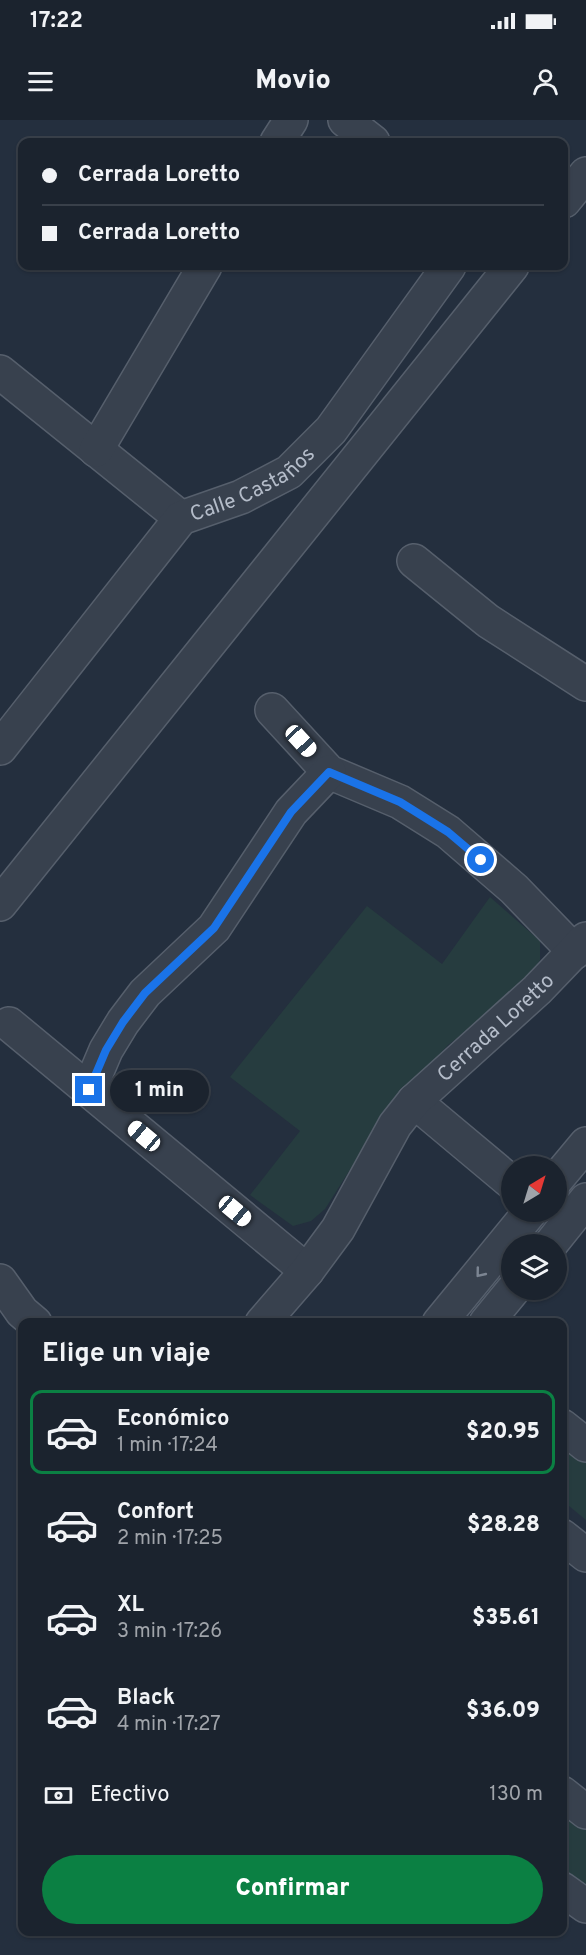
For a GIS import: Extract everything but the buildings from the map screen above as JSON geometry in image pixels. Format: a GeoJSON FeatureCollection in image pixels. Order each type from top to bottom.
{"type":"FeatureCollection","features":[{"type":"Feature","properties":{"kind":"street"},"geometry":{"type":"LineString","coordinates":[[280,138],[291,120]]}},
{"type":"Feature","properties":{"kind":"street"},"geometry":{"type":"LineString","coordinates":[[345,120],[368,138]]}},
{"type":"Feature","properties":{"kind":"street"},"geometry":{"type":"LineString","coordinates":[[568,196],[586,174]]}},
{"type":"Feature","properties":{"kind":"street"},"geometry":{"type":"LineString","coordinates":[[96,450],[203,270]]}},
{"type":"Feature","properties":{"kind":"street","name":"Calle Castaños"},"geometry":{"type":"LineString","coordinates":[[5,731],[181,518],[241,497],[289,472],[331,430],[446,270]]}},
{"type":"Feature","properties":{"kind":"street"},"geometry":{"type":"LineString","coordinates":[[0,904],[509,270]]}},
{"type":"Feature","properties":{"kind":"street"},"geometry":{"type":"LineString","coordinates":[[0,372],[181,518]]}},
{"type":"Feature","properties":{"kind":"street"},"geometry":{"type":"LineString","coordinates":[[414,561],[488,621],[586,684]]}},
{"type":"Feature","properties":{"kind":"street","name":"Cerrada Loretto"},"geometry":{"type":"LineString","coordinates":[[266,1318],[308,1271],[338,1229],[395,1125],[414,1101],[537,990],[580,946],[448,832],[400,802],[329,772],[272,710]]}},
{"type":"Feature","properties":{"kind":"street"},"geometry":{"type":"LineString","coordinates":[[89,1090],[106,1050],[128,1014],[145,993],[214,928],[291,812],[329,772]]}},
{"type":"Feature","properties":{"kind":"street"},"geometry":{"type":"LineString","coordinates":[[9,1024],[308,1271]]}},
{"type":"Feature","properties":{"kind":"street"},"geometry":{"type":"LineString","coordinates":[[414,1101],[501,1174]]}},
{"type":"Feature","properties":{"kind":"street"},"geometry":{"type":"LineString","coordinates":[[567,1167],[586,1144]]}},
{"type":"Feature","properties":{"kind":"street"},"geometry":{"type":"LineString","coordinates":[[559,1234],[586,1200]]}},
{"type":"Feature","properties":{"kind":"street"},"geometry":{"type":"LineString","coordinates":[[444,1318],[501,1257]]}},
{"type":"Feature","properties":{"kind":"street"},"geometry":{"type":"LineString","coordinates":[[0,1281],[30,1318]]}},
{"type":"Feature","properties":{"kind":"street"},"geometry":{"type":"LineString","coordinates":[[490,1318],[505,1300]]}},
{"type":"Feature","properties":{"kind":"street"},"geometry":{"type":"LineString","coordinates":[[567,1430],[586,1445]]}},
{"type":"Feature","properties":{"kind":"street"},"geometry":{"type":"LineString","coordinates":[[567,1540],[586,1555]]}},
{"type":"Feature","properties":{"kind":"street"},"geometry":{"type":"LineString","coordinates":[[567,1797],[586,1812]]}},
{"type":"Feature","properties":{"kind":"street"},"geometry":{"type":"LineString","coordinates":[[567,1892],[586,1905]]}},
{"type":"Feature","properties":{"kind":"green space"},"geometry":{"type":"Polygon","coordinates":[[[490,897],[540,941],[540,960],[532,974],[493,1011],[448,1045],[386,1113],[325,1209],[311,1221],[293,1226],[250,1195],[300,1131],[230,1077],[367,906],[442,964],[490,897]]]}},
{"type":"Feature","properties":{"kind":"green space"},"geometry":{"type":"Polygon","coordinates":[[[567,1440],[586,1455],[586,1520],[567,1504],[567,1440]]]}},
{"type":"Feature","properties":{"kind":"green space"},"geometry":{"type":"Polygon","coordinates":[[[567,1804],[586,1819],[586,1897],[567,1880],[567,1804]]]}},
{"type":"Feature","properties":{"kind":"route"},"geometry":{"type":"LineString","coordinates":[[89,1090],[106,1050],[123,1022],[145,993],[214,928],[291,812],[329,772],[400,802],[448,832],[481,860]]}}]}
